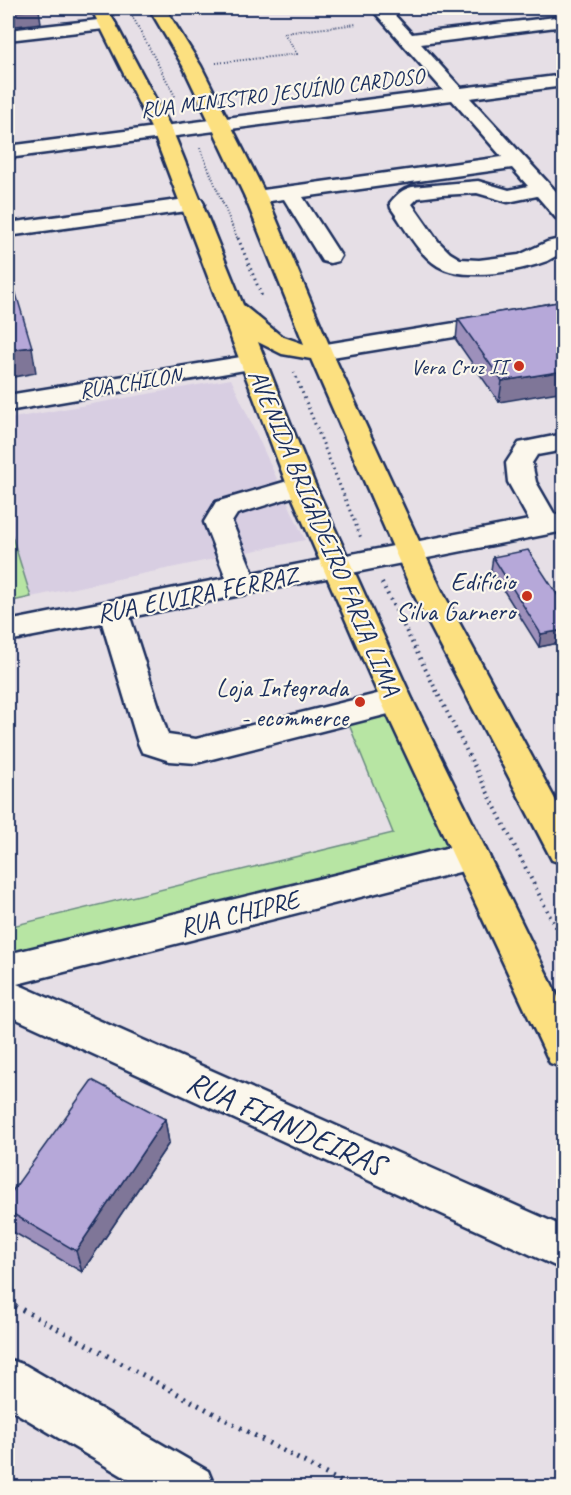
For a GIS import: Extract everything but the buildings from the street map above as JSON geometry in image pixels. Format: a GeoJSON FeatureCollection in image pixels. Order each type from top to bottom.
{"type":"FeatureCollection","features":[{"type":"Feature","properties":{"kind":"main road"},"geometry":{"type":"LineString","coordinates":[[157,8],[192,66],[256,197],[320,352],[427,591],[561,840]]}},
{"type":"Feature","properties":{"kind":"main road","name":"AVENIDA BRIGADEIRO FARIA LIMA"},"geometry":{"type":"LineString","coordinates":[[113,25],[163,132],[193,204],[300,485],[397,701],[564,1051]]}},
{"type":"Feature","properties":{"kind":"main road"},"geometry":{"type":"LineString","coordinates":[[152,33],[172,34]]}},
{"type":"Feature","properties":{"kind":"main road"},"geometry":{"type":"LineString","coordinates":[[232,306],[272,343],[294,351],[320,352]]}},
{"type":"Feature","properties":{"kind":"street"},"geometry":{"type":"LineString","coordinates":[[379,8],[564,213]]}},
{"type":"Feature","properties":{"kind":"street"},"geometry":{"type":"LineString","coordinates":[[409,40],[564,21]]}},
{"type":"Feature","properties":{"kind":"street"},"geometry":{"type":"LineString","coordinates":[[8,35],[113,25]]}},
{"type":"Feature","properties":{"kind":"street","name":"RUA MINISTRO JESUÍNO CARDOSO"},"geometry":{"type":"LineString","coordinates":[[8,152],[564,80]]}},
{"type":"Feature","properties":{"kind":"street"},"geometry":{"type":"LineString","coordinates":[[256,197],[517,160]]}},
{"type":"Feature","properties":{"kind":"street"},"geometry":{"type":"LineString","coordinates":[[542,189],[508,196],[478,188],[442,189],[412,194],[400,203],[446,262],[462,266],[478,266],[530,258],[546,253],[551,247],[564,245]]}},
{"type":"Feature","properties":{"kind":"street"},"geometry":{"type":"LineString","coordinates":[[290,192],[330,256]]}},
{"type":"Feature","properties":{"kind":"street"},"geometry":{"type":"LineString","coordinates":[[8,230],[193,204]]}},
{"type":"Feature","properties":{"kind":"street"},"geometry":{"type":"LineString","coordinates":[[320,352],[564,312]]}},
{"type":"Feature","properties":{"kind":"street","name":"RUA CHILON"},"geometry":{"type":"LineString","coordinates":[[8,403],[253,362]]}},
{"type":"Feature","properties":{"kind":"street"},"geometry":{"type":"LineString","coordinates":[[555,524],[522,482],[519,463],[528,449],[564,442]]}},
{"type":"Feature","properties":{"kind":"street"},"geometry":{"type":"LineString","coordinates":[[243,585],[219,522],[226,508],[300,485]]}},
{"type":"Feature","properties":{"kind":"street","name":"RUA ELVIRA FERRAZ"},"geometry":{"type":"LineString","coordinates":[[8,631],[555,524]]}},
{"type":"Feature","properties":{"kind":"street"},"geometry":{"type":"LineString","coordinates":[[112,610],[154,742],[170,749],[196,751],[397,701]]}},
{"type":"Feature","properties":{"kind":"street","name":"RUA CHIPRE"},"geometry":{"type":"LineString","coordinates":[[8,970],[471,856]]}},
{"type":"Feature","properties":{"kind":"street","name":"RUA FIANDEIRAS"},"geometry":{"type":"LineString","coordinates":[[8,997],[564,1249]]}},
{"type":"Feature","properties":{"kind":"street"},"geometry":{"type":"LineString","coordinates":[[8,1382],[191,1488]]}},
{"type":"Feature","properties":{"kind":"path"},"geometry":{"type":"LineString","coordinates":[[192,66],[297,54],[284,33],[357,24]]}},
{"type":"Feature","properties":{"kind":"path"},"geometry":{"type":"LineString","coordinates":[[8,1302],[352,1488]]}},
{"type":"Feature","properties":{"kind":"shaded area"},"geometry":{"type":"Polygon","coordinates":[[[231,379],[305,540],[31,597],[8,523],[8,419],[231,379]]]}},
{"type":"Feature","properties":{"kind":"green space"},"geometry":{"type":"Polygon","coordinates":[[[8,523],[31,597],[8,602],[8,523]]]}},
{"type":"Feature","properties":{"kind":"green space"},"geometry":{"type":"Polygon","coordinates":[[[387,713],[452,849],[8,959],[8,927],[393,833],[348,722],[387,713]]]}},
{"type":"Feature","properties":{"kind":"place","name":"Vera Cruz II"},"geometry":{"type":"Point","coordinates":[519,366]}},
{"type":"Feature","properties":{"kind":"place","name":"Edifício Silva Garnero"},"geometry":{"type":"Point","coordinates":[527,596]}},
{"type":"Feature","properties":{"kind":"place","name":"Loja Integrada - ecommerce"},"geometry":{"type":"Point","coordinates":[360,702]}}]}
